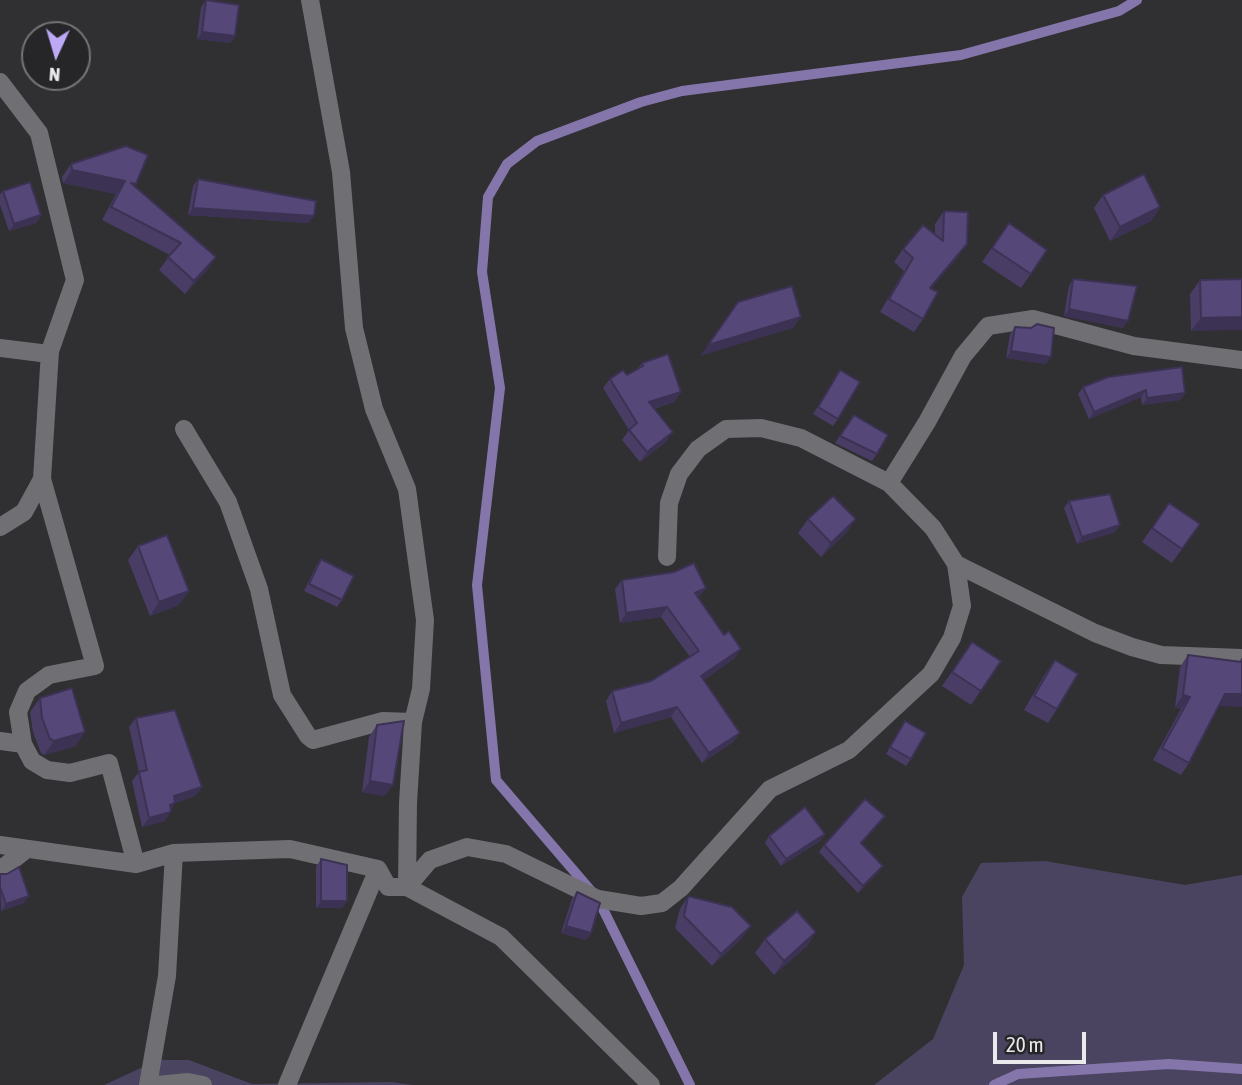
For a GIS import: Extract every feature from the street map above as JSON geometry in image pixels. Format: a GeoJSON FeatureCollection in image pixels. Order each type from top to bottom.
{"type":"FeatureCollection","features":[{"type":"Feature","properties":{"kind":"street"},"geometry":{"type":"LineString","coordinates":[[310,0],[341,172],[354,328],[374,409],[407,489],[425,620],[421,690],[413,722],[407,887]]}},
{"type":"Feature","properties":{"kind":"street"},"geometry":{"type":"LineString","coordinates":[[0,82],[39,133],[75,280],[50,354],[42,479],[94,666],[49,675],[27,691],[18,712],[23,744],[32,761],[47,770],[70,773],[109,763],[136,864]]}},
{"type":"Feature","properties":{"kind":"street"},"geometry":{"type":"LineString","coordinates":[[888,483],[927,422],[963,356],[988,326],[1033,319],[1134,346],[1242,360]]}},
{"type":"Feature","properties":{"kind":"street"},"geometry":{"type":"LineString","coordinates":[[0,348],[50,354]]}},
{"type":"Feature","properties":{"kind":"street"},"geometry":{"type":"LineString","coordinates":[[407,887],[430,860],[467,847],[506,854],[597,899],[641,906],[662,903],[681,888],[770,789],[849,750],[931,674],[952,638],[962,606],[956,564],[933,528],[888,483],[801,438],[761,428],[726,429],[698,449],[679,474],[669,503],[667,557]]}},
{"type":"Feature","properties":{"kind":"street"},"geometry":{"type":"LineString","coordinates":[[184,429],[229,502],[259,589],[282,695],[308,736],[313,740],[383,721],[413,722]]}},
{"type":"Feature","properties":{"kind":"street"},"geometry":{"type":"LineString","coordinates":[[0,527],[24,512],[42,479]]}},
{"type":"Feature","properties":{"kind":"street"},"geometry":{"type":"LineString","coordinates":[[956,564],[1095,633],[1132,647],[1161,655],[1242,658]]}},
{"type":"Feature","properties":{"kind":"street"},"geometry":{"type":"LineString","coordinates":[[0,741],[23,744]]}},
{"type":"Feature","properties":{"kind":"street"},"geometry":{"type":"LineString","coordinates":[[0,844],[136,864],[174,853],[290,849],[378,869],[388,887],[407,887],[501,937],[651,1085]]}},
{"type":"Feature","properties":{"kind":"street"},"geometry":{"type":"LineString","coordinates":[[0,870],[27,849]]}},
{"type":"Feature","properties":{"kind":"street"},"geometry":{"type":"LineString","coordinates":[[148,1085],[167,976],[174,853]]}},
{"type":"Feature","properties":{"kind":"street"},"geometry":{"type":"LineString","coordinates":[[287,1085],[378,869]]}},
{"type":"Feature","properties":{"kind":"street"},"geometry":{"type":"LineString","coordinates":[[157,1085],[188,1082],[203,1085]]}},
{"type":"Feature","properties":{"kind":"shaded area"},"geometry":{"type":"Polygon","coordinates":[[[1045,861],[1185,885],[1242,875],[1242,1085],[874,1085],[933,1039],[964,965],[962,897],[981,863],[1045,861]]]}},
{"type":"Feature","properties":{"kind":"shaded area"},"geometry":{"type":"Polygon","coordinates":[[[158,1060],[189,1060],[252,1084],[392,1082],[413,1085],[104,1085],[158,1060]]]}},
{"type":"Feature","properties":{"kind":"building"},"geometry":{"type":"Polygon","coordinates":[[[206,0],[239,5],[235,36],[202,32],[206,0]]]}},
{"type":"Feature","properties":{"kind":"building"},"geometry":{"type":"Polygon","coordinates":[[[126,146],[148,155],[136,184],[131,183],[216,257],[194,281],[168,257],[181,243],[111,207],[125,181],[72,170],[71,164],[126,146]]]}},
{"type":"Feature","properties":{"kind":"building"},"geometry":{"type":"Polygon","coordinates":[[[1144,174],[1160,207],[1120,227],[1103,195],[1144,174]]]}},
{"type":"Feature","properties":{"kind":"building"},"geometry":{"type":"Polygon","coordinates":[[[198,179],[316,201],[314,216],[193,208],[198,179]]]}},
{"type":"Feature","properties":{"kind":"building"},"geometry":{"type":"Polygon","coordinates":[[[30,182],[41,215],[14,224],[3,191],[30,182]]]}},
{"type":"Feature","properties":{"kind":"building"},"geometry":{"type":"Polygon","coordinates":[[[944,211],[968,212],[967,244],[930,288],[938,292],[923,319],[889,299],[913,258],[903,249],[923,225],[943,241],[944,211]]]}},
{"type":"Feature","properties":{"kind":"building"},"geometry":{"type":"Polygon","coordinates":[[[1009,223],[1047,250],[1031,274],[992,248],[1009,223]]]}},
{"type":"Feature","properties":{"kind":"building"},"geometry":{"type":"Polygon","coordinates":[[[1073,279],[1137,286],[1128,321],[1069,309],[1073,279]]]}},
{"type":"Feature","properties":{"kind":"building"},"geometry":{"type":"Polygon","coordinates":[[[1242,279],[1242,317],[1201,318],[1200,280],[1242,279]]]}},
{"type":"Feature","properties":{"kind":"building"},"geometry":{"type":"Polygon","coordinates":[[[792,286],[801,317],[708,345],[738,302],[792,286]]]}},
{"type":"Feature","properties":{"kind":"building"},"geometry":{"type":"Polygon","coordinates":[[[1037,324],[1054,328],[1051,357],[1011,351],[1015,327],[1031,328],[1037,324]]]}},
{"type":"Feature","properties":{"kind":"building"},"geometry":{"type":"Polygon","coordinates":[[[668,354],[681,392],[649,402],[673,432],[647,452],[629,430],[637,423],[610,379],[623,370],[627,375],[643,366],[642,363],[668,354]]]}},
{"type":"Feature","properties":{"kind":"building"},"geometry":{"type":"Polygon","coordinates":[[[1182,367],[1185,393],[1147,398],[1146,390],[1094,412],[1083,387],[1108,377],[1182,367]]]}},
{"type":"Feature","properties":{"kind":"building"},"geometry":{"type":"Polygon","coordinates":[[[840,370],[860,382],[838,419],[818,407],[840,370]]]}},
{"type":"Feature","properties":{"kind":"building"},"geometry":{"type":"Polygon","coordinates":[[[854,415],[888,435],[877,454],[840,436],[854,415]]]}},
{"type":"Feature","properties":{"kind":"building"},"geometry":{"type":"Polygon","coordinates":[[[1110,494],[1120,525],[1082,537],[1069,501],[1110,494]]]}},
{"type":"Feature","properties":{"kind":"building"},"geometry":{"type":"Polygon","coordinates":[[[833,496],[856,519],[831,543],[808,519],[833,496]]]}},
{"type":"Feature","properties":{"kind":"building"},"geometry":{"type":"Polygon","coordinates":[[[1169,503],[1200,524],[1182,549],[1152,528],[1169,503]]]}},
{"type":"Feature","properties":{"kind":"building"},"geometry":{"type":"Polygon","coordinates":[[[167,535],[189,591],[159,602],[138,546],[167,535]]]}},
{"type":"Feature","properties":{"kind":"building"},"geometry":{"type":"Polygon","coordinates":[[[321,559],[354,576],[342,600],[309,584],[321,559]]]}},
{"type":"Feature","properties":{"kind":"building"},"geometry":{"type":"Polygon","coordinates":[[[694,563],[706,588],[695,593],[724,635],[729,631],[741,649],[701,676],[740,733],[709,753],[677,707],[621,723],[612,691],[651,681],[699,651],[667,607],[626,613],[622,580],[674,572],[694,563]]]}},
{"type":"Feature","properties":{"kind":"building"},"geometry":{"type":"Polygon","coordinates":[[[972,642],[1001,661],[981,691],[952,672],[972,642]]]}},
{"type":"Feature","properties":{"kind":"building"},"geometry":{"type":"Polygon","coordinates":[[[1188,655],[1241,662],[1242,659],[1242,694],[1225,694],[1189,763],[1162,748],[1190,697],[1183,695],[1188,655]]]}},
{"type":"Feature","properties":{"kind":"building"},"geometry":{"type":"Polygon","coordinates":[[[1055,660],[1078,674],[1057,709],[1034,696],[1055,660]]]}},
{"type":"Feature","properties":{"kind":"building"},"geometry":{"type":"Polygon","coordinates":[[[72,688],[85,732],[54,741],[50,739],[42,718],[40,698],[72,688]]]}},
{"type":"Feature","properties":{"kind":"building"},"geometry":{"type":"Polygon","coordinates":[[[175,710],[202,787],[174,796],[175,803],[170,805],[171,812],[149,818],[139,772],[147,770],[136,718],[175,710]]]}},
{"type":"Feature","properties":{"kind":"building"},"geometry":{"type":"Polygon","coordinates":[[[404,721],[393,785],[370,781],[377,725],[404,721]]]}},
{"type":"Feature","properties":{"kind":"building"},"geometry":{"type":"Polygon","coordinates":[[[905,721],[926,733],[911,759],[890,747],[905,721]]]}},
{"type":"Feature","properties":{"kind":"building"},"geometry":{"type":"Polygon","coordinates":[[[865,799],[885,816],[861,843],[883,866],[863,886],[824,845],[865,799]]]}},
{"type":"Feature","properties":{"kind":"building"},"geometry":{"type":"Polygon","coordinates":[[[805,807],[825,834],[786,859],[769,836],[805,807]]]}},
{"type":"Feature","properties":{"kind":"building"},"geometry":{"type":"Polygon","coordinates":[[[321,859],[347,865],[347,901],[321,901],[321,859]]]}},
{"type":"Feature","properties":{"kind":"building"},"geometry":{"type":"Polygon","coordinates":[[[19,867],[29,896],[6,904],[0,887],[0,874],[7,874],[19,867]]]}},
{"type":"Feature","properties":{"kind":"building"},"geometry":{"type":"Polygon","coordinates":[[[577,892],[600,903],[591,933],[566,926],[577,892]]]}},
{"type":"Feature","properties":{"kind":"building"},"geometry":{"type":"Polygon","coordinates":[[[688,896],[732,907],[751,926],[721,954],[684,916],[688,896]]]}},
{"type":"Feature","properties":{"kind":"building"},"geometry":{"type":"Polygon","coordinates":[[[797,911],[816,932],[784,961],[765,939],[797,911]]]}},
{"type":"Feature","properties":{"kind":"waterway"},"geometry":{"type":"LineString","coordinates":[[690,1085],[598,899],[496,780],[477,585],[500,388],[482,272],[488,197],[507,164],[537,141],[641,102],[682,91],[961,55],[1119,11],[1137,0]]}},
{"type":"Feature","properties":{"kind":"waterway"},"geometry":{"type":"LineString","coordinates":[[994,1085],[1018,1074],[1169,1064],[1242,1069]]}}]}
